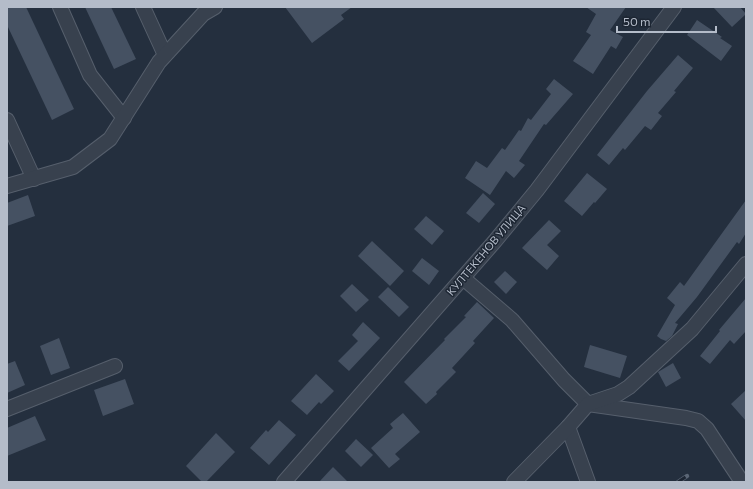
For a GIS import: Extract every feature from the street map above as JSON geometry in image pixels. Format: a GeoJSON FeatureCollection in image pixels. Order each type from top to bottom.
{"type":"FeatureCollection","features":[{"type":"Feature","properties":{"kind":"street"},"geometry":{"type":"LineString","coordinates":[[60,7],[90,75],[124,118]]}},
{"type":"Feature","properties":{"kind":"street"},"geometry":{"type":"LineString","coordinates":[[7,186],[73,167],[110,139],[159,62],[203,14],[215,7]]}},
{"type":"Feature","properties":{"kind":"street","name":"КУЛТЕКЕНОВ УЛИЦА"},"geometry":{"type":"LineString","coordinates":[[284,482],[463,278],[537,190],[674,7]]}},
{"type":"Feature","properties":{"kind":"street"},"geometry":{"type":"LineString","coordinates":[[145,8],[165,55]]}},
{"type":"Feature","properties":{"kind":"street"},"geometry":{"type":"LineString","coordinates":[[7,120],[34,179]]}},
{"type":"Feature","properties":{"kind":"street"},"geometry":{"type":"LineString","coordinates":[[514,482],[568,427],[588,404],[618,394],[629,387],[692,329],[746,264]]}},
{"type":"Feature","properties":{"kind":"street"},"geometry":{"type":"LineString","coordinates":[[463,278],[512,320],[564,380],[588,404],[698,421],[707,430],[742,482]]}},
{"type":"Feature","properties":{"kind":"street"},"geometry":{"type":"LineString","coordinates":[[7,410],[115,366]]}},
{"type":"Feature","properties":{"kind":"street"},"geometry":{"type":"LineString","coordinates":[[568,427],[588,482]]}},
{"type":"Feature","properties":{"kind":"building"},"geometry":{"type":"Polygon","coordinates":[[[7,7],[26,7],[74,109],[52,120],[7,25],[7,7]]]}},
{"type":"Feature","properties":{"kind":"building"},"geometry":{"type":"Polygon","coordinates":[[[85,7],[111,7],[136,59],[114,69],[85,7]]]}},
{"type":"Feature","properties":{"kind":"building"},"geometry":{"type":"Polygon","coordinates":[[[285,7],[352,7],[341,15],[344,19],[312,43],[285,7]]]}},
{"type":"Feature","properties":{"kind":"building"},"geometry":{"type":"Polygon","coordinates":[[[586,7],[626,7],[610,30],[623,37],[616,49],[611,46],[593,74],[573,61],[591,35],[586,32],[596,14],[586,7]]]}},
{"type":"Feature","properties":{"kind":"building"},"geometry":{"type":"Polygon","coordinates":[[[713,7],[740,7],[746,14],[732,27],[713,7]]]}},
{"type":"Feature","properties":{"kind":"building"},"geometry":{"type":"Polygon","coordinates":[[[697,20],[722,37],[720,38],[732,46],[721,61],[687,35],[697,20]]]}},
{"type":"Feature","properties":{"kind":"building"},"geometry":{"type":"Polygon","coordinates":[[[678,55],[693,68],[674,91],[676,92],[658,113],[662,116],[651,130],[645,126],[625,150],[623,148],[609,165],[597,155],[647,91],[678,55]]]}},
{"type":"Feature","properties":{"kind":"building"},"geometry":{"type":"Polygon","coordinates":[[[554,79],[573,94],[546,125],[544,124],[519,161],[525,165],[514,178],[506,171],[490,195],[465,178],[476,161],[487,168],[502,148],[505,150],[519,130],[521,131],[528,118],[531,120],[551,94],[546,89],[554,79]]]}},
{"type":"Feature","properties":{"kind":"building"},"geometry":{"type":"Polygon","coordinates":[[[587,173],[607,189],[582,216],[564,201],[587,173]]]}},
{"type":"Feature","properties":{"kind":"building"},"geometry":{"type":"Polygon","coordinates":[[[483,193],[495,204],[479,223],[466,213],[483,193]]]}},
{"type":"Feature","properties":{"kind":"building"},"geometry":{"type":"Polygon","coordinates":[[[28,195],[35,216],[7,226],[7,203],[28,195]]]}},
{"type":"Feature","properties":{"kind":"building"},"geometry":{"type":"Polygon","coordinates":[[[746,200],[746,233],[739,244],[737,242],[697,297],[675,323],[678,324],[672,336],[666,341],[661,339],[657,336],[675,305],[667,298],[680,282],[684,286],[746,200]]]}},
{"type":"Feature","properties":{"kind":"building"},"geometry":{"type":"Polygon","coordinates":[[[426,216],[444,231],[432,245],[414,229],[426,216]]]}},
{"type":"Feature","properties":{"kind":"building"},"geometry":{"type":"Polygon","coordinates":[[[549,220],[561,231],[547,245],[559,256],[547,270],[522,248],[549,220]]]}},
{"type":"Feature","properties":{"kind":"building"},"geometry":{"type":"Polygon","coordinates":[[[372,241],[404,271],[390,286],[358,256],[372,241]]]}},
{"type":"Feature","properties":{"kind":"building"},"geometry":{"type":"Polygon","coordinates":[[[422,258],[439,271],[429,285],[412,271],[422,258]]]}},
{"type":"Feature","properties":{"kind":"building"},"geometry":{"type":"Polygon","coordinates":[[[505,271],[517,282],[506,294],[494,282],[505,271]]]}},
{"type":"Feature","properties":{"kind":"building"},"geometry":{"type":"Polygon","coordinates":[[[352,284],[369,300],[356,312],[340,296],[352,284]]]}},
{"type":"Feature","properties":{"kind":"building"},"geometry":{"type":"Polygon","coordinates":[[[388,287],[409,307],[399,317],[378,297],[388,287]]]}},
{"type":"Feature","properties":{"kind":"building"},"geometry":{"type":"Polygon","coordinates":[[[746,298],[746,331],[734,344],[730,340],[710,364],[700,356],[720,331],[719,330],[746,298]]]}},
{"type":"Feature","properties":{"kind":"building"},"geometry":{"type":"Polygon","coordinates":[[[477,302],[494,318],[473,341],[475,343],[452,368],[456,372],[426,404],[404,382],[466,317],[464,316],[477,302]]]}},
{"type":"Feature","properties":{"kind":"building"},"geometry":{"type":"Polygon","coordinates":[[[363,322],[380,338],[349,371],[338,361],[358,341],[352,335],[363,322]]]}},
{"type":"Feature","properties":{"kind":"building"},"geometry":{"type":"Polygon","coordinates":[[[59,338],[70,368],[51,375],[40,346],[59,338]]]}},
{"type":"Feature","properties":{"kind":"building"},"geometry":{"type":"Polygon","coordinates":[[[590,345],[627,356],[620,378],[584,367],[590,345]]]}},
{"type":"Feature","properties":{"kind":"building"},"geometry":{"type":"Polygon","coordinates":[[[15,361],[25,385],[7,393],[7,364],[15,361]]]}},
{"type":"Feature","properties":{"kind":"building"},"geometry":{"type":"Polygon","coordinates":[[[673,363],[681,378],[666,387],[658,372],[673,363]]]}},
{"type":"Feature","properties":{"kind":"building"},"geometry":{"type":"Polygon","coordinates":[[[316,374],[334,391],[321,404],[319,402],[307,415],[291,401],[316,374]]]}},
{"type":"Feature","properties":{"kind":"building"},"geometry":{"type":"Polygon","coordinates":[[[125,379],[134,404],[103,416],[94,390],[125,379]]]}},
{"type":"Feature","properties":{"kind":"building"},"geometry":{"type":"Polygon","coordinates":[[[746,390],[746,421],[731,404],[746,390]]]}},
{"type":"Feature","properties":{"kind":"building"},"geometry":{"type":"Polygon","coordinates":[[[403,413],[420,432],[395,454],[400,459],[389,468],[371,448],[393,428],[390,424],[403,413]]]}},
{"type":"Feature","properties":{"kind":"building"},"geometry":{"type":"Polygon","coordinates":[[[35,416],[46,440],[7,456],[7,428],[35,416]]]}},
{"type":"Feature","properties":{"kind":"building"},"geometry":{"type":"Polygon","coordinates":[[[279,420],[296,435],[269,465],[250,448],[266,430],[268,432],[279,420]]]}},
{"type":"Feature","properties":{"kind":"building"},"geometry":{"type":"Polygon","coordinates":[[[216,433],[235,452],[206,482],[202,482],[186,466],[216,433]]]}},
{"type":"Feature","properties":{"kind":"building"},"geometry":{"type":"Polygon","coordinates":[[[356,439],[373,455],[361,467],[345,451],[356,439]]]}},
{"type":"Feature","properties":{"kind":"building"},"geometry":{"type":"Polygon","coordinates":[[[333,467],[348,482],[319,482],[333,467]]]}},
{"type":"Feature","properties":{"kind":"railway"},"geometry":{"type":"LineString","coordinates":[[678,482],[687,476]]}}]}
